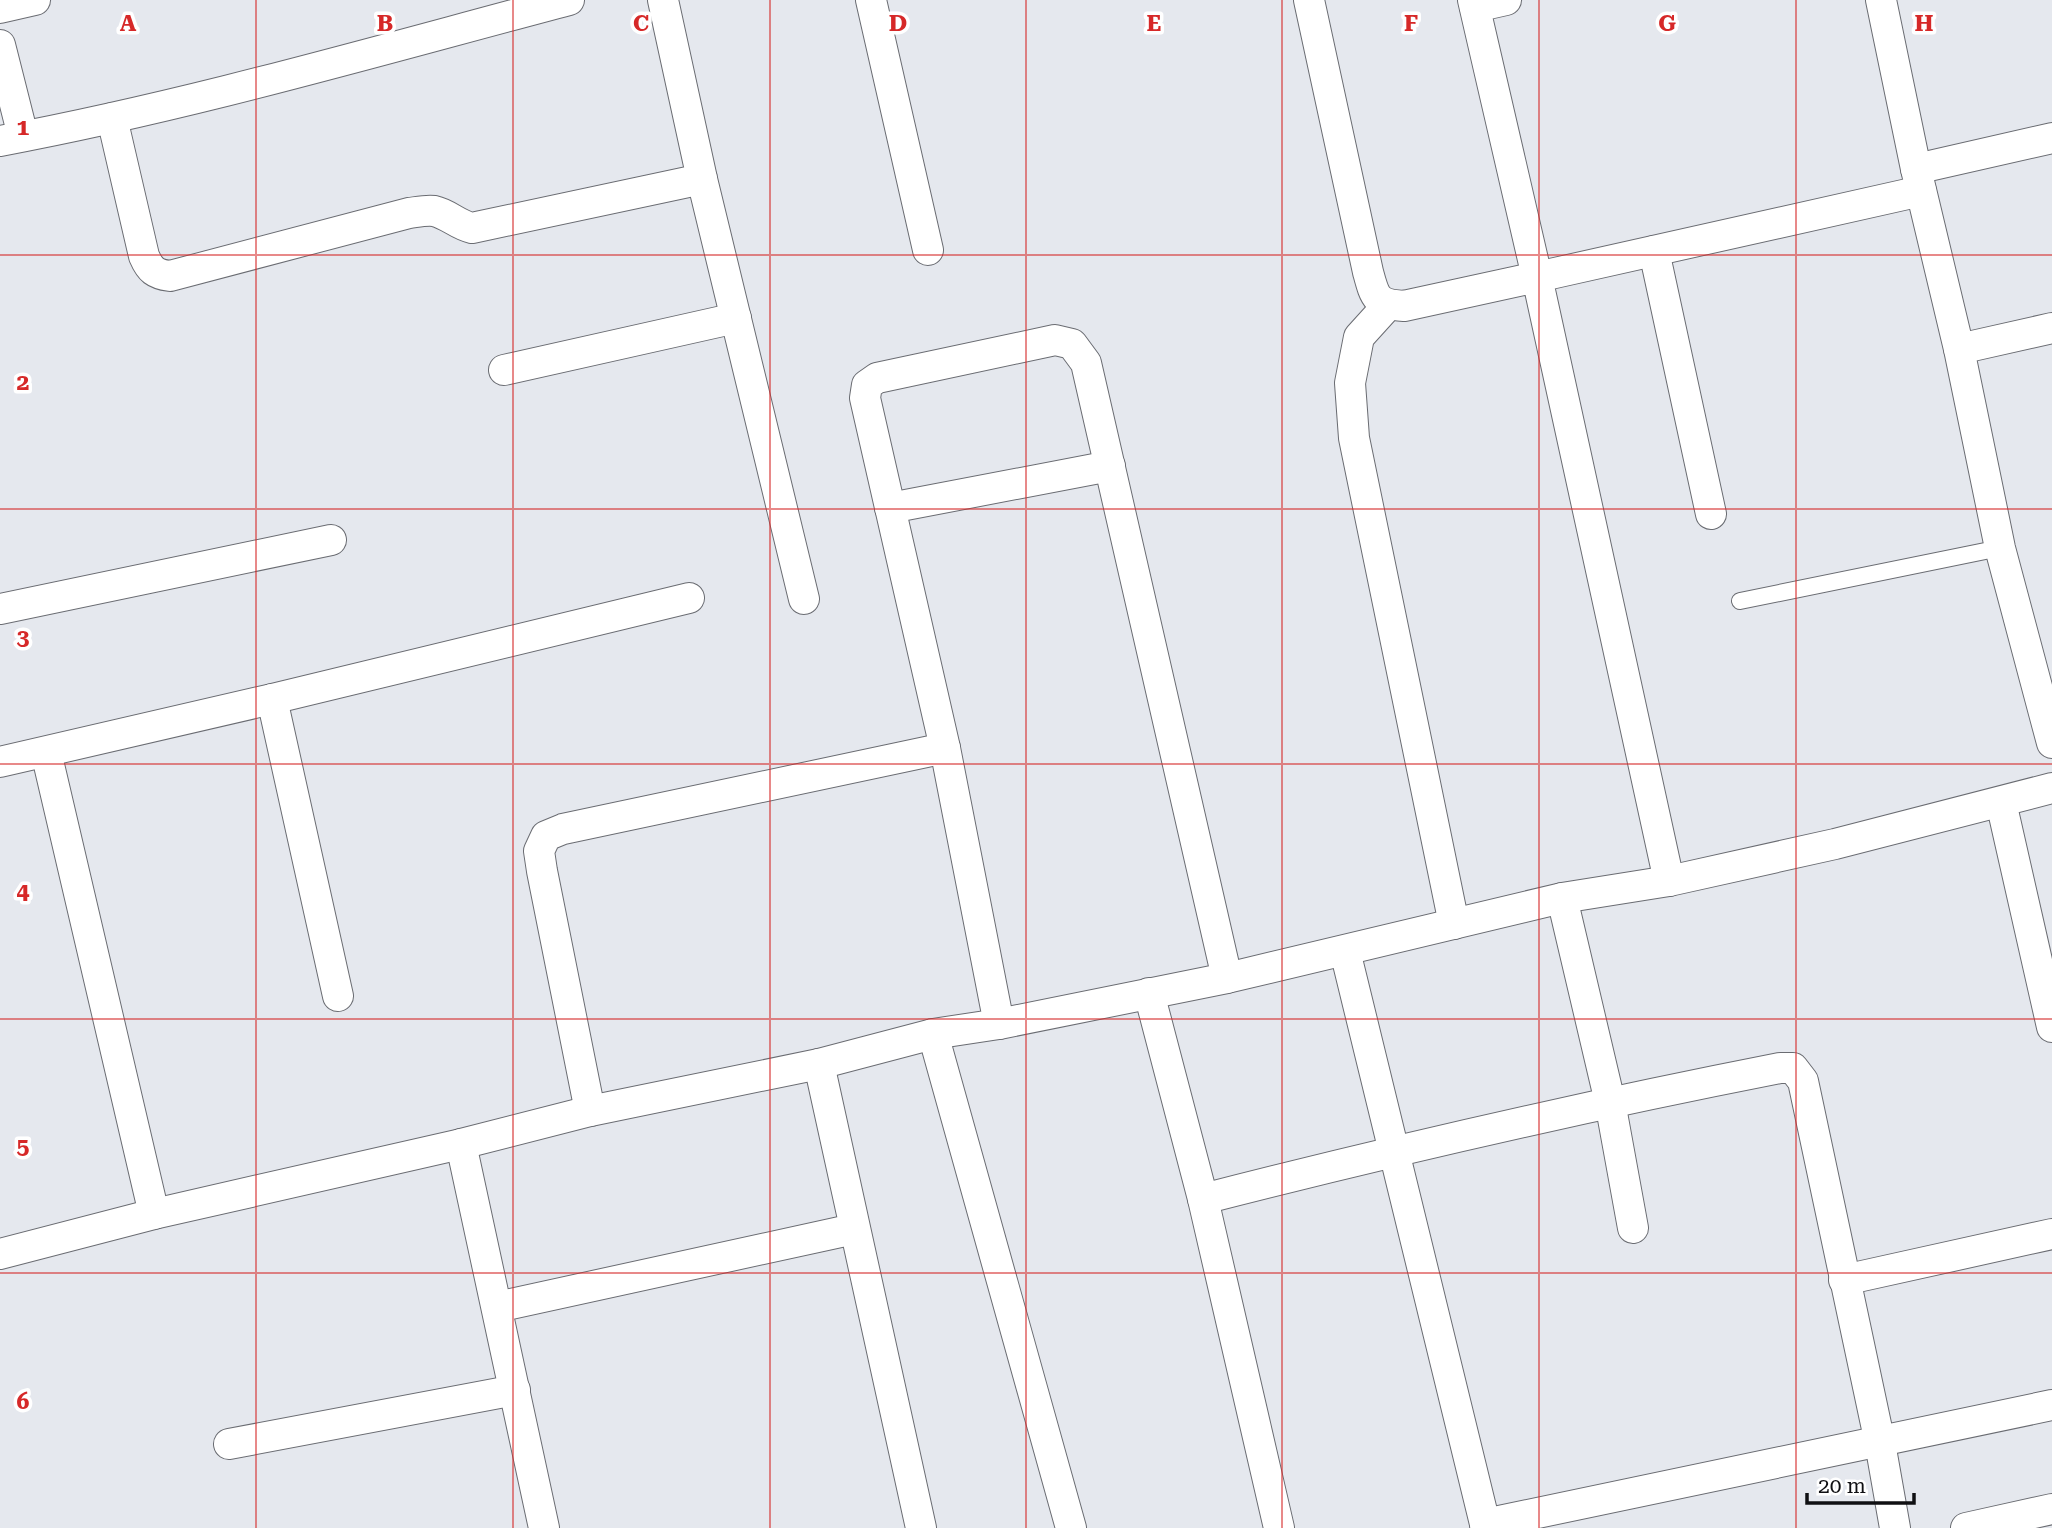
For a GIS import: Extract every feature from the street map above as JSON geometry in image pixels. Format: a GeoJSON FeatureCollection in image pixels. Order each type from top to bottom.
{"type":"FeatureCollection","features":[{"type":"Feature","properties":{"kind":"street"},"geometry":{"type":"LineString","coordinates":[[0,8],[35,0]]}},
{"type":"Feature","properties":{"kind":"street"},"geometry":{"type":"LineString","coordinates":[[0,45],[11,139],[279,78],[569,0]]}},
{"type":"Feature","properties":{"kind":"street"},"geometry":{"type":"LineString","coordinates":[[663,0],[702,179],[804,599]]}},
{"type":"Feature","properties":{"kind":"street"},"geometry":{"type":"LineString","coordinates":[[871,0],[928,250]]}},
{"type":"Feature","properties":{"kind":"street"},"geometry":{"type":"LineString","coordinates":[[1309,0],[1368,272],[1374,293],[1379,301],[1388,305],[1404,306],[1654,251],[1919,180],[2052,138]]}},
{"type":"Feature","properties":{"kind":"street"},"geometry":{"type":"LineString","coordinates":[[1506,0],[1474,4],[1537,277],[1669,881]]}},
{"type":"Feature","properties":{"kind":"street"},"geometry":{"type":"LineString","coordinates":[[1881,0],[1919,180],[1959,349],[2000,548],[2052,743]]}},
{"type":"Feature","properties":{"kind":"street"},"geometry":{"type":"LineString","coordinates":[[112,117],[144,256],[149,268],[157,275],[170,275],[410,213],[432,211],[447,216],[458,225],[472,228],[702,179]]}},
{"type":"Feature","properties":{"kind":"street"},"geometry":{"type":"LineString","coordinates":[[1654,251],[1711,514]]}},
{"type":"Feature","properties":{"kind":"street"},"geometry":{"type":"LineString","coordinates":[[1388,305],[1359,337],[1350,383],[1354,438],[1454,924]]}},
{"type":"Feature","properties":{"kind":"street"},"geometry":{"type":"LineString","coordinates":[[504,370],[736,318]]}},
{"type":"Feature","properties":{"kind":"street"},"geometry":{"type":"LineString","coordinates":[[1959,349],[2052,328]]}},
{"type":"Feature","properties":{"kind":"street"},"geometry":{"type":"LineString","coordinates":[[999,1024],[945,748],[864,398],[867,385],[877,378],[1055,340],[1072,344],[1086,363],[1227,978]]}},
{"type":"Feature","properties":{"kind":"street"},"geometry":{"type":"LineString","coordinates":[[890,508],[1110,466]]}},
{"type":"Feature","properties":{"kind":"street"},"geometry":{"type":"LineString","coordinates":[[0,609],[331,540]]}},
{"type":"Feature","properties":{"kind":"street"},"geometry":{"type":"LineString","coordinates":[[0,762],[689,598]]}},
{"type":"Feature","properties":{"kind":"street"},"geometry":{"type":"LineString","coordinates":[[272,699],[338,996]]}},
{"type":"Feature","properties":{"kind":"street"},"geometry":{"type":"LineString","coordinates":[[590,1111],[542,871],[539,851],[546,836],[563,829],[945,748]]}},
{"type":"Feature","properties":{"kind":"street"},"geometry":{"type":"LineString","coordinates":[[46,752],[154,1214]]}},
{"type":"Feature","properties":{"kind":"street"},"geometry":{"type":"LineString","coordinates":[[0,1254],[154,1214],[590,1111],[820,1064],[933,1034],[999,1024],[1227,978],[1562,898],[1669,881],[1835,844],[2052,788]]}},
{"type":"Feature","properties":{"kind":"street"},"geometry":{"type":"LineString","coordinates":[[2001,802],[2052,1027]]}},
{"type":"Feature","properties":{"kind":"street"},"geometry":{"type":"LineString","coordinates":[[1562,898],[1610,1102],[1633,1228]]}},
{"type":"Feature","properties":{"kind":"street"},"geometry":{"type":"LineString","coordinates":[[1345,951],[1485,1526],[2052,1405]]}},
{"type":"Feature","properties":{"kind":"street"},"geometry":{"type":"LineString","coordinates":[[1149,993],[1203,1199],[1279,1528]]}},
{"type":"Feature","properties":{"kind":"street"},"geometry":{"type":"LineString","coordinates":[[933,1034],[1071,1528]]}},
{"type":"Feature","properties":{"kind":"street"},"geometry":{"type":"LineString","coordinates":[[820,1064],[920,1528]]}},
{"type":"Feature","properties":{"kind":"street"},"geometry":{"type":"LineString","coordinates":[[1203,1199],[1394,1150],[1610,1102],[1780,1068],[1793,1068],[1803,1081],[1880,1443],[1895,1528]]}},
{"type":"Feature","properties":{"kind":"street"},"geometry":{"type":"LineString","coordinates":[[461,1143],[544,1528]]}},
{"type":"Feature","properties":{"kind":"street"},"geometry":{"type":"LineString","coordinates":[[497,1307],[854,1229]]}},
{"type":"Feature","properties":{"kind":"street"},"geometry":{"type":"LineString","coordinates":[[1844,1280],[2052,1234]]}},
{"type":"Feature","properties":{"kind":"street"},"geometry":{"type":"LineString","coordinates":[[229,1444],[515,1390]]}},
{"type":"Feature","properties":{"kind":"street"},"geometry":{"type":"LineString","coordinates":[[1966,1528],[2052,1509]]}},
{"type":"Feature","properties":{"kind":"lane"},"geometry":{"type":"LineString","coordinates":[[1740,601],[2000,548]]}}]}
